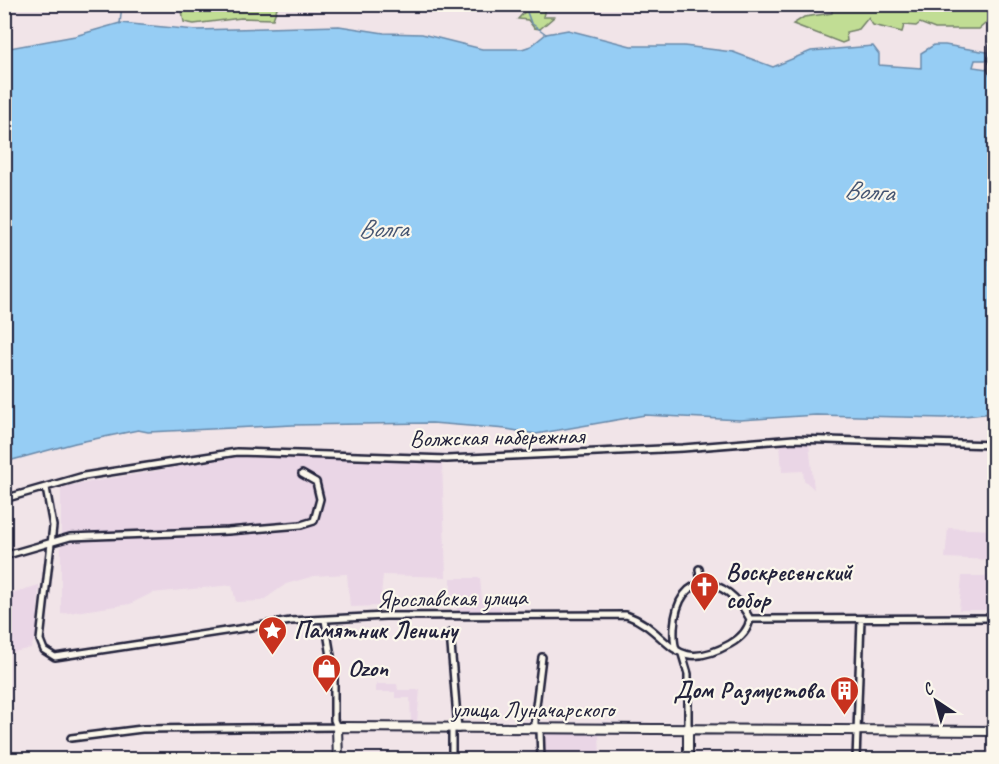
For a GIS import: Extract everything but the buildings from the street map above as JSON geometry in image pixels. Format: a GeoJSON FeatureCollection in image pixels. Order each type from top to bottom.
{"type":"FeatureCollection","features":[{"type":"Feature","properties":{"kind":"street"},"geometry":{"type":"LineString","coordinates":[[993,70],[994,46]]}},
{"type":"Feature","properties":{"kind":"street","name":"Волжская набережная"},"geometry":{"type":"LineString","coordinates":[[4,499],[108,471],[237,452],[447,459],[683,448],[794,439],[994,445]]}},
{"type":"Feature","properties":{"kind":"street"},"geometry":{"type":"LineString","coordinates":[[4,556],[70,537],[228,531],[301,525],[314,521],[320,499],[316,482],[302,474]]}},
{"type":"Feature","properties":{"kind":"street","name":"Ярославская улица"},"geometry":{"type":"LineString","coordinates":[[46,488],[53,526],[40,640],[44,650],[55,657],[291,621],[385,616],[615,614],[641,622],[680,652]]}},
{"type":"Feature","properties":{"kind":"street"},"geometry":{"type":"LineString","coordinates":[[699,569],[701,583]]}},
{"type":"Feature","properties":{"kind":"street"},"geometry":{"type":"LineString","coordinates":[[688,759],[688,674],[680,652],[674,644],[677,610],[690,589],[701,583],[714,583],[722,588],[750,619],[994,618]]}},
{"type":"Feature","properties":{"kind":"street"},"geometry":{"type":"LineString","coordinates":[[680,652],[703,654],[724,647],[743,635],[750,619]]}},
{"type":"Feature","properties":{"kind":"street"},"geometry":{"type":"LineString","coordinates":[[856,759],[855,728],[861,619]]}},
{"type":"Feature","properties":{"kind":"street"},"geometry":{"type":"LineString","coordinates":[[325,620],[334,674],[334,720],[338,727],[338,759]]}},
{"type":"Feature","properties":{"kind":"street"},"geometry":{"type":"LineString","coordinates":[[450,633],[455,729],[452,759]]}},
{"type":"Feature","properties":{"kind":"street"},"geometry":{"type":"LineString","coordinates":[[541,759],[540,730],[535,724],[535,714],[542,657]]}},
{"type":"Feature","properties":{"kind":"street"},"geometry":{"type":"LineString","coordinates":[[994,657],[994,759]]}},
{"type":"Feature","properties":{"kind":"street","name":"улица Луначарского"},"geometry":{"type":"LineString","coordinates":[[71,738],[142,729],[338,727],[540,730],[855,728],[994,731]]}},
{"type":"Feature","properties":{"kind":"shaded area"},"geometry":{"type":"Polygon","coordinates":[[[803,441],[809,443],[814,489],[804,480],[803,471],[782,472],[780,443],[803,441]]]}},
{"type":"Feature","properties":{"kind":"shaded area"},"geometry":{"type":"Polygon","coordinates":[[[237,457],[442,462],[446,577],[383,575],[380,606],[350,607],[347,574],[314,576],[286,584],[262,601],[236,602],[232,585],[152,593],[130,604],[61,614],[61,487],[237,457]]]}},
{"type":"Feature","properties":{"kind":"shaded area"},"geometry":{"type":"Polygon","coordinates":[[[948,528],[993,530],[993,560],[945,558],[948,528]]]}},
{"type":"Feature","properties":{"kind":"shaded area"},"geometry":{"type":"Polygon","coordinates":[[[962,576],[992,576],[991,610],[959,610],[962,576]]]}},
{"type":"Feature","properties":{"kind":"shaded area"},"geometry":{"type":"Polygon","coordinates":[[[451,578],[480,578],[482,600],[490,606],[500,607],[500,613],[457,614],[457,607],[451,607],[451,578]]]}},
{"type":"Feature","properties":{"kind":"shaded area"},"geometry":{"type":"Polygon","coordinates":[[[39,585],[37,633],[31,648],[5,654],[5,595],[39,585]]]}},
{"type":"Feature","properties":{"kind":"shaded area"},"geometry":{"type":"Polygon","coordinates":[[[376,684],[397,684],[398,690],[420,690],[417,721],[411,721],[410,698],[395,698],[395,692],[376,692],[376,684]]]}},
{"type":"Feature","properties":{"kind":"shaded area"},"geometry":{"type":"Polygon","coordinates":[[[543,733],[599,733],[600,759],[544,759],[543,733]]]}},
{"type":"Feature","properties":{"kind":"green space"},"geometry":{"type":"Polygon","coordinates":[[[278,4],[273,19],[241,18],[194,24],[184,22],[182,12],[187,10],[177,8],[177,5],[278,4]]]}},
{"type":"Feature","properties":{"kind":"green space"},"geometry":{"type":"Polygon","coordinates":[[[930,4],[937,9],[964,6],[978,9],[991,13],[991,19],[979,29],[935,29],[920,23],[916,26],[904,25],[902,32],[873,25],[868,18],[859,29],[846,32],[847,41],[842,43],[793,24],[804,17],[832,13],[832,6],[828,5],[930,4]]]}},
{"type":"Feature","properties":{"kind":"green space"},"geometry":{"type":"Polygon","coordinates":[[[531,5],[560,5],[559,8],[545,8],[543,17],[554,17],[540,29],[534,28],[528,20],[518,19],[531,5]]]}},
{"type":"Feature","properties":{"kind":"water","name":"Волга"},"geometry":{"type":"Polygon","coordinates":[[[120,23],[196,30],[339,26],[384,33],[422,34],[482,49],[522,49],[531,46],[546,34],[568,30],[631,46],[684,46],[733,52],[773,67],[811,51],[873,46],[879,54],[879,65],[921,68],[921,53],[934,45],[987,52],[990,54],[989,60],[975,60],[973,67],[994,70],[994,413],[944,418],[816,415],[740,420],[645,415],[536,434],[506,429],[432,423],[293,425],[148,432],[138,430],[75,443],[5,462],[4,49],[75,36],[120,23]]]}},
{"type":"Feature","properties":{"kind":"waterway"},"geometry":{"type":"LineString","coordinates":[[120,24],[122,4]]}},
{"type":"Feature","properties":{"kind":"waterway"},"geometry":{"type":"LineString","coordinates":[[524,4],[531,23],[546,34]]}},
{"type":"Feature","properties":{"kind":"ferry route"},"geometry":{"type":"LineString","coordinates":[[994,174],[988,248],[994,296]]}},
{"type":"Feature","properties":{"kind":"place","name":"Воскресенский собор"},"geometry":{"type":"Point","coordinates":[705,612]}},
{"type":"Feature","properties":{"kind":"place","name":"Памятник Ленину"},"geometry":{"type":"Point","coordinates":[273,656]}},
{"type":"Feature","properties":{"kind":"place","name":"Ozon"},"geometry":{"type":"Point","coordinates":[327,694]}},
{"type":"Feature","properties":{"kind":"place","name":"Дом Размустова"},"geometry":{"type":"Point","coordinates":[845,716]}}]}
